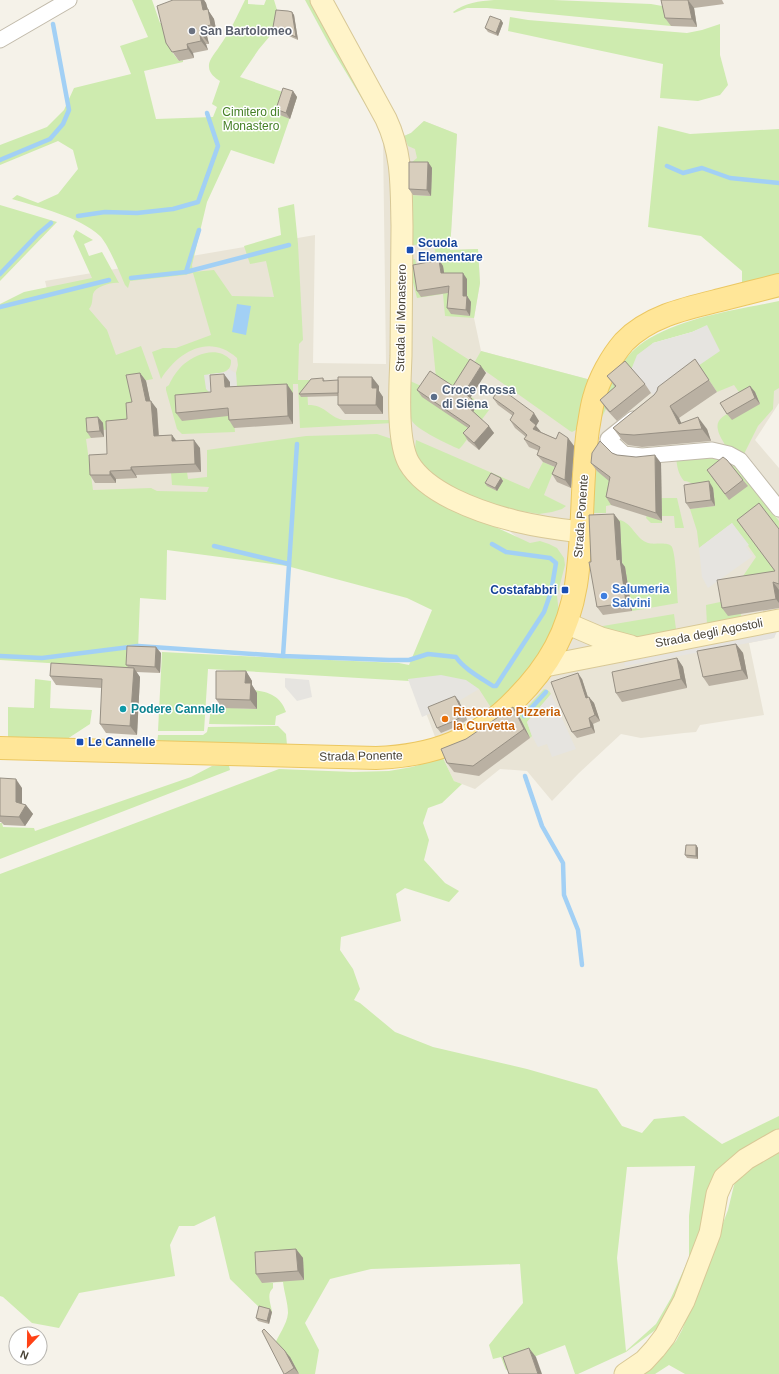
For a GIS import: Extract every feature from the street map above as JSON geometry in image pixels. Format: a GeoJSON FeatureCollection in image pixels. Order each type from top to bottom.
{"type":"FeatureCollection","features":[{"type":"Feature","properties":{"kind":"main road","name":"Strada di Monastero"},"geometry":{"type":"LineString","coordinates":[[321,0],[386,119],[394,135],[398,152],[401,182],[402,257],[400,408],[403,450],[409,464],[421,478],[438,492],[467,506],[511,521],[581,532]]}},
{"type":"Feature","properties":{"kind":"main road","name":"Strada Ponente"},"geometry":{"type":"LineString","coordinates":[[0,748],[358,758],[406,756],[449,745],[483,727],[495,719],[532,684],[556,648],[566,622],[576,585],[586,448],[594,398],[599,383],[611,361],[624,342],[645,326],[667,315],[694,306],[779,285]]}},
{"type":"Feature","properties":{"kind":"main road","name":"Strada degli Agostoli"},"geometry":{"type":"LineString","coordinates":[[545,666],[779,620]]}},
{"type":"Feature","properties":{"kind":"main road","name":"Strada degli Agostoli"},"geometry":{"type":"LineString","coordinates":[[566,622],[601,638],[621,644],[639,647]]}},
{"type":"Feature","properties":{"kind":"main road"},"geometry":{"type":"LineString","coordinates":[[625,1374],[644,1361],[655,1349],[665,1336],[684,1301],[710,1233],[717,1194],[724,1178],[746,1159],[779,1140]]}},
{"type":"Feature","properties":{"kind":"street"},"geometry":{"type":"LineString","coordinates":[[0,40],[69,0]]}},
{"type":"Feature","properties":{"kind":"street"},"geometry":{"type":"LineString","coordinates":[[645,410],[608,438],[624,454],[642,456],[712,450],[729,454],[740,460],[779,509]]}},
{"type":"Feature","properties":{"kind":"shaded area"},"geometry":{"type":"Polygon","coordinates":[[[424,121],[457,134],[450,250],[478,249],[480,283],[474,318],[481,351],[591,380],[759,347],[779,382],[779,403],[755,440],[779,468],[779,629],[777,629],[774,638],[749,643],[764,715],[700,725],[696,732],[641,738],[621,734],[579,773],[552,801],[527,771],[500,769],[475,789],[454,781],[443,758],[411,673],[522,541],[398,446],[215,493],[85,492],[81,427],[45,281],[315,235],[313,363],[386,364],[383,138],[404,136],[411,133],[424,121]]]}},
{"type":"Feature","properties":{"kind":"shaded area"},"geometry":{"type":"Polygon","coordinates":[[[707,325],[720,351],[654,396],[631,370],[637,355],[653,343],[692,332],[707,325]]]}},
{"type":"Feature","properties":{"kind":"shaded area"},"geometry":{"type":"Polygon","coordinates":[[[229,369],[236,373],[237,391],[209,392],[206,389],[204,375],[226,372],[229,369]]]}},
{"type":"Feature","properties":{"kind":"shaded area"},"geometry":{"type":"Polygon","coordinates":[[[732,523],[749,545],[746,547],[753,556],[708,588],[702,577],[699,548],[732,523]]]}},
{"type":"Feature","properties":{"kind":"shaded area"},"geometry":{"type":"Polygon","coordinates":[[[778,629],[774,638],[625,666],[623,655],[778,629]]]}},
{"type":"Feature","properties":{"kind":"shaded area"},"geometry":{"type":"Polygon","coordinates":[[[441,675],[466,680],[479,689],[459,701],[422,717],[408,679],[441,675]]]}},
{"type":"Feature","properties":{"kind":"shaded area"},"geometry":{"type":"Polygon","coordinates":[[[285,678],[309,680],[312,697],[297,701],[285,687],[285,678]]]}},
{"type":"Feature","properties":{"kind":"shaded area"},"geometry":{"type":"Polygon","coordinates":[[[551,694],[576,749],[552,757],[547,744],[538,747],[527,722],[551,694]]]}},
{"type":"Feature","properties":{"kind":"green space","name":"Cimitero di Monastero"},"geometry":{"type":"Polygon","coordinates":[[[132,0],[152,0],[160,23],[165,23],[172,52],[179,61],[183,60],[183,62],[144,71],[156,119],[213,117],[217,107],[212,104],[220,81],[214,77],[209,69],[211,59],[230,30],[245,0],[248,0],[248,4],[264,5],[266,0],[274,0],[278,13],[275,30],[259,49],[240,77],[297,97],[274,164],[231,150],[207,202],[192,265],[193,272],[214,270],[232,296],[274,297],[266,261],[250,264],[244,246],[281,235],[278,208],[294,204],[298,244],[303,340],[299,344],[298,380],[314,380],[307,388],[308,405],[319,407],[333,416],[343,420],[393,420],[393,423],[300,428],[298,384],[293,384],[293,393],[232,395],[235,432],[182,434],[177,429],[166,387],[169,385],[180,368],[189,360],[201,354],[214,352],[226,356],[231,360],[231,365],[227,370],[220,373],[208,374],[237,391],[237,358],[216,347],[195,349],[185,354],[168,369],[161,379],[152,352],[163,348],[176,348],[211,335],[193,273],[130,281],[128,288],[125,285],[107,245],[92,229],[58,213],[12,199],[17,195],[38,203],[58,194],[78,169],[73,150],[58,141],[0,165],[0,145],[47,127],[64,110],[74,88],[131,74],[120,46],[148,37],[132,0]]]}},
{"type":"Feature","properties":{"kind":"green space"},"geometry":{"type":"Polygon","coordinates":[[[305,0],[312,0],[379,127],[330,46],[305,0]]]}},
{"type":"Feature","properties":{"kind":"green space"},"geometry":{"type":"Polygon","coordinates":[[[494,0],[553,0],[651,4],[668,7],[671,26],[487,8],[467,8],[454,13],[453,12],[467,5],[494,0]]]}},
{"type":"Feature","properties":{"kind":"green space"},"geometry":{"type":"Polygon","coordinates":[[[510,17],[528,20],[687,33],[720,24],[720,55],[728,85],[720,95],[698,101],[660,98],[663,64],[508,31],[510,17]]]}},
{"type":"Feature","properties":{"kind":"green space"},"geometry":{"type":"Polygon","coordinates":[[[424,121],[457,134],[450,250],[478,249],[480,283],[474,318],[445,316],[443,294],[417,298],[410,271],[410,260],[415,259],[417,267],[439,264],[433,244],[412,245],[410,195],[431,196],[411,163],[417,158],[415,149],[408,146],[404,136],[411,133],[424,121]]]}},
{"type":"Feature","properties":{"kind":"green space"},"geometry":{"type":"Polygon","coordinates":[[[658,126],[690,134],[779,129],[779,274],[742,283],[742,271],[701,236],[648,227],[658,126]]]}},
{"type":"Feature","properties":{"kind":"green space"},"geometry":{"type":"Polygon","coordinates":[[[0,205],[57,222],[0,281],[0,205]]]}},
{"type":"Feature","properties":{"kind":"green space"},"geometry":{"type":"Polygon","coordinates":[[[76,230],[93,240],[84,244],[89,256],[102,252],[119,283],[108,284],[97,289],[93,294],[92,303],[89,309],[107,330],[116,355],[141,346],[153,379],[132,383],[134,393],[148,390],[146,397],[122,428],[103,430],[102,423],[90,425],[91,438],[86,439],[93,490],[151,488],[157,491],[207,492],[209,487],[172,485],[171,473],[187,472],[188,479],[207,477],[207,450],[306,436],[377,434],[392,439],[463,512],[530,543],[540,541],[549,544],[557,548],[564,558],[565,565],[557,596],[559,613],[550,640],[495,714],[479,689],[408,679],[409,681],[208,669],[204,731],[158,731],[162,652],[399,663],[409,665],[432,610],[407,598],[287,566],[167,550],[166,600],[140,598],[138,650],[128,668],[0,660],[0,304],[24,292],[92,278],[73,236],[76,230]]]}},
{"type":"Feature","properties":{"kind":"green space"},"geometry":{"type":"Polygon","coordinates":[[[779,301],[779,388],[774,391],[773,409],[758,426],[744,454],[726,447],[720,437],[718,424],[721,419],[733,411],[760,404],[755,392],[743,398],[734,385],[717,392],[703,371],[659,404],[707,326],[692,332],[653,343],[622,395],[606,409],[602,417],[598,437],[598,418],[606,393],[617,371],[631,352],[640,344],[665,330],[697,319],[779,301]]]}},
{"type":"Feature","properties":{"kind":"green space"},"geometry":{"type":"Polygon","coordinates":[[[432,336],[474,363],[458,387],[489,410],[459,449],[426,432],[415,424],[411,418],[410,381],[428,389],[436,378],[432,336]]]}},
{"type":"Feature","properties":{"kind":"green space"},"geometry":{"type":"Polygon","coordinates":[[[481,351],[591,380],[576,430],[572,432],[570,431],[474,363],[481,351]]]}},
{"type":"Feature","properties":{"kind":"green space"},"geometry":{"type":"Polygon","coordinates":[[[416,440],[529,489],[543,462],[555,467],[544,495],[566,506],[552,512],[539,514],[509,509],[470,498],[428,474],[418,459],[415,449],[416,440]]]}},
{"type":"Feature","properties":{"kind":"green space"},"geometry":{"type":"Polygon","coordinates":[[[713,454],[732,460],[779,521],[777,574],[741,579],[756,557],[732,523],[699,548],[697,531],[690,509],[715,506],[697,487],[684,481],[677,467],[676,457],[713,454]]]}},
{"type":"Feature","properties":{"kind":"green space"},"geometry":{"type":"Polygon","coordinates":[[[593,468],[616,485],[611,505],[606,506],[606,513],[593,513],[593,468]]]}},
{"type":"Feature","properties":{"kind":"green space"},"geometry":{"type":"Polygon","coordinates":[[[652,498],[677,498],[684,528],[675,528],[674,516],[662,516],[662,523],[651,523],[646,518],[652,498]]]}},
{"type":"Feature","properties":{"kind":"green space"},"geometry":{"type":"Polygon","coordinates":[[[595,520],[620,520],[628,524],[644,541],[651,544],[668,544],[672,547],[678,603],[632,611],[625,568],[595,551],[595,520]]]}},
{"type":"Feature","properties":{"kind":"green space"},"geometry":{"type":"Polygon","coordinates":[[[725,601],[741,614],[742,620],[707,625],[706,605],[725,601]]]}},
{"type":"Feature","properties":{"kind":"green space"},"geometry":{"type":"Polygon","coordinates":[[[674,614],[676,629],[637,638],[597,627],[674,614]]]}},
{"type":"Feature","properties":{"kind":"green space"},"geometry":{"type":"Polygon","coordinates":[[[35,679],[51,681],[50,708],[92,710],[90,724],[61,743],[8,741],[8,707],[34,708],[35,679]]]}},
{"type":"Feature","properties":{"kind":"green space"},"geometry":{"type":"Polygon","coordinates":[[[544,689],[549,691],[551,694],[527,722],[532,736],[530,738],[519,716],[544,689]]]}},
{"type":"Feature","properties":{"kind":"green space"},"geometry":{"type":"Polygon","coordinates":[[[252,690],[273,695],[281,702],[286,712],[276,716],[275,725],[209,724],[211,707],[257,709],[252,690]]]}},
{"type":"Feature","properties":{"kind":"green space"},"geometry":{"type":"Polygon","coordinates":[[[278,726],[286,734],[287,745],[157,745],[158,735],[203,735],[207,732],[208,727],[278,726]]]}},
{"type":"Feature","properties":{"kind":"green space"},"geometry":{"type":"Polygon","coordinates":[[[443,758],[454,781],[462,784],[442,803],[428,808],[423,823],[429,840],[424,860],[445,883],[459,891],[449,902],[405,888],[396,894],[401,921],[341,937],[340,950],[353,969],[360,989],[354,1000],[360,1003],[395,1032],[433,1047],[527,1069],[597,1089],[622,1126],[642,1133],[654,1119],[684,1116],[722,1144],[779,1116],[779,1132],[739,1154],[705,1218],[677,1300],[658,1328],[626,1352],[578,1374],[575,1374],[565,1345],[510,1366],[511,1368],[506,1370],[501,1357],[493,1359],[489,1345],[523,1303],[520,1264],[371,1269],[330,1279],[305,1323],[319,1350],[315,1374],[299,1374],[274,1346],[286,1322],[288,1313],[283,1282],[262,1283],[273,1283],[273,1288],[269,1296],[272,1312],[261,1309],[230,1279],[215,1216],[194,1226],[179,1226],[170,1245],[175,1276],[79,1293],[59,1328],[32,1323],[0,1296],[0,874],[279,769],[353,772],[389,771],[412,767],[443,758]],[[695,1166],[627,1167],[617,1258],[626,1351],[656,1324],[671,1298],[689,1258],[689,1216],[695,1166]]]}},
{"type":"Feature","properties":{"kind":"green space"},"geometry":{"type":"Polygon","coordinates":[[[212,766],[229,766],[230,770],[0,859],[0,823],[2,823],[3,827],[34,828],[35,831],[191,777],[212,766]]]}},
{"type":"Feature","properties":{"kind":"green space"},"geometry":{"type":"Polygon","coordinates":[[[779,1146],[779,1374],[685,1374],[669,1365],[655,1374],[644,1374],[676,1341],[682,1330],[728,1210],[734,1185],[739,1175],[779,1146]]]}},
{"type":"Feature","properties":{"kind":"water"},"geometry":{"type":"Polygon","coordinates":[[[237,304],[251,306],[246,335],[232,332],[237,304]]]}},
{"type":"Feature","properties":{"kind":"building","name":"San Bartolomeo"},"geometry":{"type":"Polygon","coordinates":[[[173,0],[201,0],[203,10],[208,9],[211,25],[201,27],[201,41],[187,44],[188,49],[172,52],[166,43],[157,6],[173,0]]]}},
{"type":"Feature","properties":{"kind":"building"},"geometry":{"type":"Polygon","coordinates":[[[661,0],[688,0],[692,19],[665,18],[661,0]]]}},
{"type":"Feature","properties":{"kind":"building"},"geometry":{"type":"Polygon","coordinates":[[[276,10],[292,12],[296,37],[273,27],[276,10]]]}},
{"type":"Feature","properties":{"kind":"building"},"geometry":{"type":"Polygon","coordinates":[[[490,16],[501,20],[496,33],[485,28],[490,16]]]}},
{"type":"Feature","properties":{"kind":"building"},"geometry":{"type":"Polygon","coordinates":[[[283,88],[293,91],[286,113],[276,109],[283,88]]]}},
{"type":"Feature","properties":{"kind":"building"},"geometry":{"type":"Polygon","coordinates":[[[409,162],[428,162],[427,190],[409,189],[409,162]]]}},
{"type":"Feature","properties":{"kind":"building"},"geometry":{"type":"Polygon","coordinates":[[[439,260],[441,273],[463,273],[463,296],[467,296],[466,310],[447,308],[449,286],[417,291],[413,265],[439,260]]]}},
{"type":"Feature","properties":{"kind":"building"},"geometry":{"type":"Polygon","coordinates":[[[470,359],[481,366],[464,393],[472,399],[467,406],[489,426],[474,443],[463,433],[470,426],[417,390],[430,371],[453,386],[470,359]]]}},
{"type":"Feature","properties":{"kind":"building"},"geometry":{"type":"Polygon","coordinates":[[[695,359],[709,380],[670,406],[679,424],[698,417],[702,429],[634,435],[620,434],[613,428],[654,395],[658,387],[695,359]]]}},
{"type":"Feature","properties":{"kind":"building"},"geometry":{"type":"Polygon","coordinates":[[[625,361],[645,384],[610,412],[600,400],[616,386],[607,376],[625,361]]]}},
{"type":"Feature","properties":{"kind":"building"},"geometry":{"type":"Polygon","coordinates":[[[140,373],[146,401],[151,401],[154,436],[172,435],[172,441],[194,440],[195,464],[131,467],[131,470],[110,471],[110,475],[90,475],[89,455],[107,454],[106,421],[127,419],[126,403],[132,402],[126,375],[140,373]]]}},
{"type":"Feature","properties":{"kind":"building"},"geometry":{"type":"Polygon","coordinates":[[[224,374],[225,387],[287,384],[288,416],[229,420],[228,408],[176,413],[175,395],[211,392],[210,375],[224,374]]]}},
{"type":"Feature","properties":{"kind":"building"},"geometry":{"type":"Polygon","coordinates":[[[338,377],[372,377],[372,388],[377,388],[376,405],[338,405],[338,377]]]}},
{"type":"Feature","properties":{"kind":"building"},"geometry":{"type":"Polygon","coordinates":[[[323,378],[323,381],[338,380],[338,393],[299,394],[311,379],[323,378]]]}},
{"type":"Feature","properties":{"kind":"building"},"geometry":{"type":"Polygon","coordinates":[[[750,386],[755,398],[727,414],[720,403],[750,386]]]}},
{"type":"Feature","properties":{"kind":"building"},"geometry":{"type":"Polygon","coordinates":[[[500,388],[534,413],[530,420],[536,425],[533,429],[556,439],[559,432],[568,438],[565,480],[552,474],[557,463],[537,455],[540,447],[524,439],[527,435],[510,420],[514,413],[493,398],[500,388]]]}},
{"type":"Feature","properties":{"kind":"building"},"geometry":{"type":"Polygon","coordinates":[[[98,417],[100,431],[87,432],[86,418],[98,417]]]}},
{"type":"Feature","properties":{"kind":"building"},"geometry":{"type":"Polygon","coordinates":[[[600,441],[612,453],[617,455],[636,457],[655,455],[656,513],[606,497],[610,477],[591,463],[592,453],[600,441]]]}},
{"type":"Feature","properties":{"kind":"building"},"geometry":{"type":"Polygon","coordinates":[[[723,457],[743,480],[725,494],[707,470],[723,457]]]}},
{"type":"Feature","properties":{"kind":"building"},"geometry":{"type":"Polygon","coordinates":[[[491,473],[501,478],[495,488],[485,483],[491,473]]]}},
{"type":"Feature","properties":{"kind":"building"},"geometry":{"type":"Polygon","coordinates":[[[709,481],[711,500],[686,503],[684,485],[709,481]]]}},
{"type":"Feature","properties":{"kind":"building"},"geometry":{"type":"Polygon","coordinates":[[[759,503],[779,529],[779,584],[773,582],[776,599],[722,608],[717,580],[775,571],[737,520],[759,503]]]}},
{"type":"Feature","properties":{"kind":"building"},"geometry":{"type":"Polygon","coordinates":[[[614,514],[617,560],[620,559],[626,603],[597,607],[589,562],[591,562],[589,515],[614,514]]]}},
{"type":"Feature","properties":{"kind":"building"},"geometry":{"type":"Polygon","coordinates":[[[736,644],[742,670],[703,677],[697,651],[736,644]]]}},
{"type":"Feature","properties":{"kind":"building"},"geometry":{"type":"Polygon","coordinates":[[[127,646],[156,647],[155,667],[126,665],[127,646]]]}},
{"type":"Feature","properties":{"kind":"building"},"geometry":{"type":"Polygon","coordinates":[[[677,658],[681,679],[616,693],[612,672],[677,658]]]}},
{"type":"Feature","properties":{"kind":"building"},"geometry":{"type":"Polygon","coordinates":[[[51,663],[134,668],[130,726],[100,724],[102,679],[50,676],[51,663]]]}},
{"type":"Feature","properties":{"kind":"building"},"geometry":{"type":"Polygon","coordinates":[[[216,671],[246,671],[245,683],[251,683],[250,700],[216,699],[216,671]]]}},
{"type":"Feature","properties":{"kind":"building"},"geometry":{"type":"Polygon","coordinates":[[[578,673],[586,698],[589,697],[595,715],[589,718],[591,727],[572,732],[551,682],[578,673]]]}},
{"type":"Feature","properties":{"kind":"building"},"geometry":{"type":"Polygon","coordinates":[[[455,696],[464,715],[437,728],[428,707],[455,696]]]}},
{"type":"Feature","properties":{"kind":"building"},"geometry":{"type":"Polygon","coordinates":[[[513,707],[524,729],[473,766],[447,763],[441,749],[466,739],[513,707]]]}},
{"type":"Feature","properties":{"kind":"building"},"geometry":{"type":"Polygon","coordinates":[[[0,778],[16,779],[16,802],[26,805],[19,817],[0,816],[0,778]]]}},
{"type":"Feature","properties":{"kind":"building"},"geometry":{"type":"Polygon","coordinates":[[[686,845],[696,845],[696,856],[685,855],[686,845]]]}},
{"type":"Feature","properties":{"kind":"building"},"geometry":{"type":"Polygon","coordinates":[[[296,1249],[298,1271],[256,1274],[255,1252],[296,1249]]]}},
{"type":"Feature","properties":{"kind":"building"},"geometry":{"type":"Polygon","coordinates":[[[259,1306],[270,1309],[267,1321],[256,1318],[259,1306]]]}},
{"type":"Feature","properties":{"kind":"building"},"geometry":{"type":"Polygon","coordinates":[[[264,1329],[285,1351],[294,1368],[285,1374],[262,1331],[264,1329]]]}},
{"type":"Feature","properties":{"kind":"building"},"geometry":{"type":"Polygon","coordinates":[[[529,1348],[538,1374],[509,1374],[503,1357],[529,1348]]]}},
{"type":"Feature","properties":{"kind":"waterway"},"geometry":{"type":"LineString","coordinates":[[0,160],[50,139],[63,124],[69,110],[53,24]]}},
{"type":"Feature","properties":{"kind":"waterway"},"geometry":{"type":"LineString","coordinates":[[78,216],[105,212],[137,213],[173,209],[198,202],[218,146],[207,113]]}},
{"type":"Feature","properties":{"kind":"waterway"},"geometry":{"type":"LineString","coordinates":[[667,166],[683,173],[702,168],[730,178],[779,183]]}},
{"type":"Feature","properties":{"kind":"waterway"},"geometry":{"type":"LineString","coordinates":[[0,274],[38,234],[51,223]]}},
{"type":"Feature","properties":{"kind":"waterway"},"geometry":{"type":"LineString","coordinates":[[186,272],[199,230]]}},
{"type":"Feature","properties":{"kind":"waterway"},"geometry":{"type":"LineString","coordinates":[[131,278],[186,272],[289,245]]}},
{"type":"Feature","properties":{"kind":"waterway"},"geometry":{"type":"LineString","coordinates":[[0,307],[109,280]]}},
{"type":"Feature","properties":{"kind":"waterway"},"geometry":{"type":"LineString","coordinates":[[283,656],[297,444]]}},
{"type":"Feature","properties":{"kind":"waterway"},"geometry":{"type":"LineString","coordinates":[[0,656],[42,658],[138,646],[283,656],[389,660],[409,660],[428,654],[456,657],[473,673],[493,686],[496,686],[544,612],[551,592],[556,563],[550,558],[506,552],[492,544]]}},
{"type":"Feature","properties":{"kind":"waterway"},"geometry":{"type":"LineString","coordinates":[[214,546],[289,564]]}},
{"type":"Feature","properties":{"kind":"waterway"},"geometry":{"type":"LineString","coordinates":[[524,716],[546,692]]}},
{"type":"Feature","properties":{"kind":"waterway"},"geometry":{"type":"LineString","coordinates":[[525,776],[542,826],[563,863],[564,895],[578,930],[582,965]]}},
{"type":"Feature","properties":{"kind":"place","name":"San Bartolomeo"},"geometry":{"type":"Point","coordinates":[192,31]}},
{"type":"Feature","properties":{"kind":"place","name":"Scuola Elementare"},"geometry":{"type":"Point","coordinates":[410,250]}},
{"type":"Feature","properties":{"kind":"place","name":"Croce Rossa di Siena"},"geometry":{"type":"Point","coordinates":[434,397]}},
{"type":"Feature","properties":{"kind":"place","name":"Costafabbri"},"geometry":{"type":"Point","coordinates":[565,590]}},
{"type":"Feature","properties":{"kind":"place","name":"Salumeria Salvini"},"geometry":{"type":"Point","coordinates":[604,596]}},
{"type":"Feature","properties":{"kind":"place","name":"Podere Cannelle"},"geometry":{"type":"Point","coordinates":[123,709]}},
{"type":"Feature","properties":{"kind":"place","name":"Ristorante Pizzeria la Curvetta"},"geometry":{"type":"Point","coordinates":[445,719]}},
{"type":"Feature","properties":{"kind":"place","name":"Le Cannelle"},"geometry":{"type":"Point","coordinates":[80,742]}}]}
